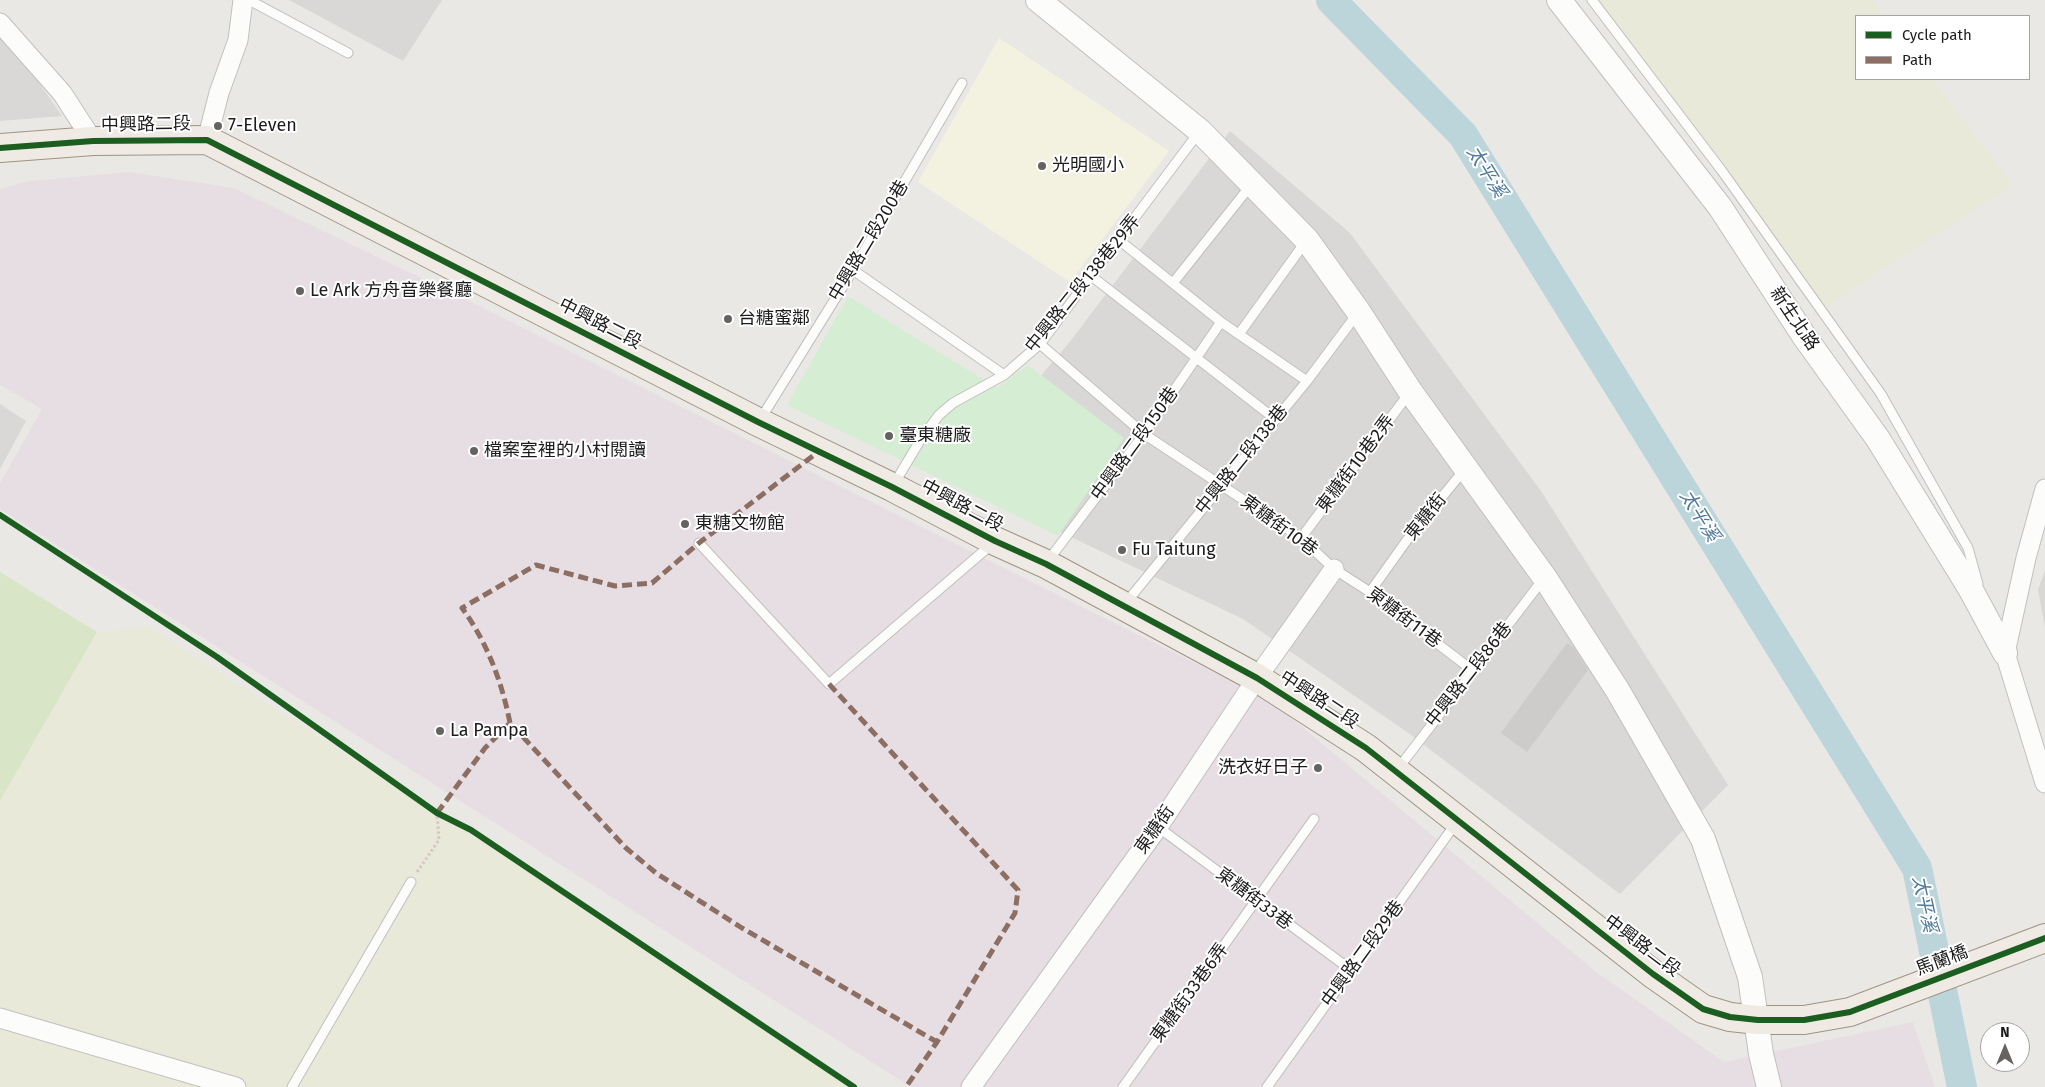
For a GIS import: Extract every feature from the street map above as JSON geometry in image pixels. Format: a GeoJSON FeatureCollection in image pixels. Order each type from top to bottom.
{"type":"FeatureCollection","features":[{"type":"Feature","properties":{"kind":"main road","name":"中興路二段"},"geometry":{"type":"LineString","coordinates":[[0,148],[94,141],[206,140],[758,422],[892,487],[995,541],[1046,564],[1257,678],[1366,748],[1653,974],[1703,1009],[1730,1016],[1758,1020],[1804,1020],[1850,1012]]}},
{"type":"Feature","properties":{"kind":"main road","name":"馬蘭橋"},"geometry":{"type":"LineString","coordinates":[[1850,1012],[2045,938]]}},
{"type":"Feature","properties":{"kind":"street"},"geometry":{"type":"LineString","coordinates":[[206,140],[219,93],[238,40],[243,0]]}},
{"type":"Feature","properties":{"kind":"street"},"geometry":{"type":"LineString","coordinates":[[1038,0],[1200,131],[1307,240],[1410,390],[1545,578],[1618,691],[1702,839],[1750,977],[1758,1020],[1761,1054],[1769,1087]]}},
{"type":"Feature","properties":{"kind":"street","name":"新生北路"},"geometry":{"type":"LineString","coordinates":[[1559,0],[1720,207],[1804,336],[1878,440],[1971,590],[2005,653]]}},
{"type":"Feature","properties":{"kind":"street"},"geometry":{"type":"LineString","coordinates":[[1,25],[62,93],[94,141]]}},
{"type":"Feature","properties":{"kind":"street"},"geometry":{"type":"LineString","coordinates":[[2045,489],[2026,558],[2005,653],[2045,783]]}},
{"type":"Feature","properties":{"kind":"street","name":"東糖街"},"geometry":{"type":"LineString","coordinates":[[971,1087],[1158,827],[1257,678],[1334,569]]}},
{"type":"Feature","properties":{"kind":"street"},"geometry":{"type":"LineString","coordinates":[[0,1018],[236,1087]]}},
{"type":"Feature","properties":{"kind":"lane"},"geometry":{"type":"LineString","coordinates":[[249,0],[348,53]]}},
{"type":"Feature","properties":{"kind":"lane"},"geometry":{"type":"LineString","coordinates":[[1592,0],[1722,171],[1880,394],[1968,548],[1990,626]]}},
{"type":"Feature","properties":{"kind":"lane","name":"中興路二段200巷"},"geometry":{"type":"LineString","coordinates":[[758,422],[853,270],[962,83]]}},
{"type":"Feature","properties":{"kind":"lane","name":"中興路二段138巷29弄"},"geometry":{"type":"LineString","coordinates":[[892,487],[939,415],[953,403],[1004,375],[1040,344],[1200,131]]}},
{"type":"Feature","properties":{"kind":"lane"},"geometry":{"type":"LineString","coordinates":[[1173,283],[1253,183]]}},
{"type":"Feature","properties":{"kind":"lane"},"geometry":{"type":"LineString","coordinates":[[1119,240],[1222,322],[1307,381]]}},
{"type":"Feature","properties":{"kind":"lane"},"geometry":{"type":"LineString","coordinates":[[1239,334],[1307,240]]}},
{"type":"Feature","properties":{"kind":"lane"},"geometry":{"type":"LineString","coordinates":[[853,270],[1004,375]]}},
{"type":"Feature","properties":{"kind":"lane"},"geometry":{"type":"LineString","coordinates":[[1090,275],[1275,419]]}},
{"type":"Feature","properties":{"kind":"lane","name":"中興路二段138巷"},"geometry":{"type":"LineString","coordinates":[[1123,606],[1307,381],[1358,312]]}},
{"type":"Feature","properties":{"kind":"lane","name":"中興路二段150巷"},"geometry":{"type":"LineString","coordinates":[[1046,564],[1144,434],[1222,322]]}},
{"type":"Feature","properties":{"kind":"lane","name":"東糖街10巷"},"geometry":{"type":"LineString","coordinates":[[1040,344],[1144,434],[1301,538],[1334,569]]}},
{"type":"Feature","properties":{"kind":"lane","name":"東糖街10巷2弄"},"geometry":{"type":"LineString","coordinates":[[1301,538],[1410,390]]}},
{"type":"Feature","properties":{"kind":"lane","name":"東糖街"},"geometry":{"type":"LineString","coordinates":[[1370,592],[1407,540],[1466,467]]}},
{"type":"Feature","properties":{"kind":"lane"},"geometry":{"type":"LineString","coordinates":[[699,543],[829,684],[995,541]]}},
{"type":"Feature","properties":{"kind":"lane","name":"東糖街11巷"},"geometry":{"type":"LineString","coordinates":[[1334,569],[1370,592],[1472,670]]}},
{"type":"Feature","properties":{"kind":"lane","name":"中興路二段86巷"},"geometry":{"type":"LineString","coordinates":[[1395,772],[1545,578]]}},
{"type":"Feature","properties":{"kind":"lane","name":"東糖街33巷6弄"},"geometry":{"type":"LineString","coordinates":[[1123,1087],[1314,819]]}},
{"type":"Feature","properties":{"kind":"lane","name":"中興路二段29巷"},"geometry":{"type":"LineString","coordinates":[[1267,1087],[1458,821]]}},
{"type":"Feature","properties":{"kind":"lane","name":"東糖街33巷"},"geometry":{"type":"LineString","coordinates":[[1158,827],[1351,970]]}},
{"type":"Feature","properties":{"kind":"lane"},"geometry":{"type":"LineString","coordinates":[[292,1087],[411,882]]}},
{"type":"Feature","properties":{"kind":"path"},"geometry":{"type":"LineString","coordinates":[[429,807],[446,817]]}},
{"type":"Feature","properties":{"kind":"path"},"geometry":{"type":"LineString","coordinates":[[411,882],[422,862],[439,840],[437,813]]}},
{"type":"Feature","properties":{"kind":"shaded area"},"geometry":{"type":"Polygon","coordinates":[[[289,0],[442,0],[403,61],[289,0]]]}},
{"type":"Feature","properties":{"kind":"shaded area"},"geometry":{"type":"Polygon","coordinates":[[[1592,0],[1872,0],[1883,15],[1855,15],[1855,80],[1933,80],[2013,185],[1821,310],[1592,0]]]}},
{"type":"Feature","properties":{"kind":"shaded area"},"geometry":{"type":"Polygon","coordinates":[[[0,26],[62,116],[0,121],[0,26]]]}},
{"type":"Feature","properties":{"kind":"shaded area","name":"光明國小"},"geometry":{"type":"Polygon","coordinates":[[[999,38],[1169,151],[1070,282],[918,182],[999,38]]]}},
{"type":"Feature","properties":{"kind":"shaded area"},"geometry":{"type":"Polygon","coordinates":[[[1230,131],[1350,233],[1541,491],[1728,785],[1620,894],[1407,732],[1243,619],[951,480],[1068,344],[1230,131]]]}},
{"type":"Feature","properties":{"kind":"shaded area"},"geometry":{"type":"Polygon","coordinates":[[[129,172],[234,188],[471,302],[1271,701],[1595,971],[1724,1062],[1913,1022],[1935,1087],[911,1087],[0,509],[0,483],[42,409],[0,385],[0,189],[29,181],[129,172]]]}},
{"type":"Feature","properties":{"kind":"shaded area"},"geometry":{"type":"Polygon","coordinates":[[[0,404],[26,421],[0,469],[0,404]]]}},
{"type":"Feature","properties":{"kind":"shaded area"},"geometry":{"type":"Polygon","coordinates":[[[2045,570],[2045,627],[2038,590],[2045,570]]]}},
{"type":"Feature","properties":{"kind":"shaded area"},"geometry":{"type":"Polygon","coordinates":[[[147,626],[437,813],[471,830],[854,1087],[0,1087],[0,801],[97,632],[147,626]]]}},
{"type":"Feature","properties":{"kind":"green space"},"geometry":{"type":"Polygon","coordinates":[[[848,296],[997,388],[1028,365],[1124,438],[1058,536],[787,405],[848,296]]]}},
{"type":"Feature","properties":{"kind":"green space"},"geometry":{"type":"Polygon","coordinates":[[[0,572],[97,632],[0,801],[0,572]]]}},
{"type":"Feature","properties":{"kind":"building"},"geometry":{"type":"Polygon","coordinates":[[[1567,643],[1574,648],[1588,670],[1527,752],[1501,733],[1567,643]]]}},
{"type":"Feature","properties":{"kind":"waterway","name":"太平溪"},"geometry":{"type":"LineString","coordinates":[[1331,0],[1463,135],[1917,868],[1962,1087]]}},
{"type":"Feature","properties":{"kind":"marked path"},"geometry":{"type":"LineString","coordinates":[[510,723],[503,693],[492,663],[479,635],[462,608],[536,565],[615,586],[652,583],[699,543],[818,452]]}},
{"type":"Feature","properties":{"kind":"marked path"},"geometry":{"type":"LineString","coordinates":[[829,684],[1018,890],[1015,913],[937,1042],[906,1087]]}},
{"type":"Feature","properties":{"kind":"marked path"},"geometry":{"type":"LineString","coordinates":[[437,813],[485,748],[510,723],[626,848],[656,873],[742,928],[937,1042]]}},
{"type":"Feature","properties":{"kind":"cycle path"},"geometry":{"type":"LineString","coordinates":[[0,148],[93,141],[207,140],[758,422],[892,487],[995,541],[1046,564],[1257,678],[1366,748],[1653,974],[1703,1009],[1730,1017],[1758,1020],[1804,1020],[1850,1012],[2045,938]]}},
{"type":"Feature","properties":{"kind":"cycle path"},"geometry":{"type":"LineString","coordinates":[[0,515],[217,657],[437,813],[471,830],[854,1087]]}},
{"type":"Feature","properties":{"kind":"place","name":"7-Eleven"},"geometry":{"type":"Point","coordinates":[218,126]}},
{"type":"Feature","properties":{"kind":"place","name":"光明國小"},"geometry":{"type":"Point","coordinates":[1042,166]}},
{"type":"Feature","properties":{"kind":"place","name":"Le Ark 方舟音樂餐廳"},"geometry":{"type":"Point","coordinates":[300,291]}},
{"type":"Feature","properties":{"kind":"place","name":"台糖蜜鄰"},"geometry":{"type":"Point","coordinates":[728,319]}},
{"type":"Feature","properties":{"kind":"place","name":"臺東糖廠"},"geometry":{"type":"Point","coordinates":[889,436]}},
{"type":"Feature","properties":{"kind":"place","name":"檔案室裡的小村閱讀"},"geometry":{"type":"Point","coordinates":[474,451]}},
{"type":"Feature","properties":{"kind":"place","name":"東糖文物館"},"geometry":{"type":"Point","coordinates":[685,524]}},
{"type":"Feature","properties":{"kind":"place","name":"Fu Taitung"},"geometry":{"type":"Point","coordinates":[1122,550]}},
{"type":"Feature","properties":{"kind":"place","name":"La Pampa"},"geometry":{"type":"Point","coordinates":[440,731]}},
{"type":"Feature","properties":{"kind":"place","name":"洗衣好日子"},"geometry":{"type":"Point","coordinates":[1318,768]}}]}
